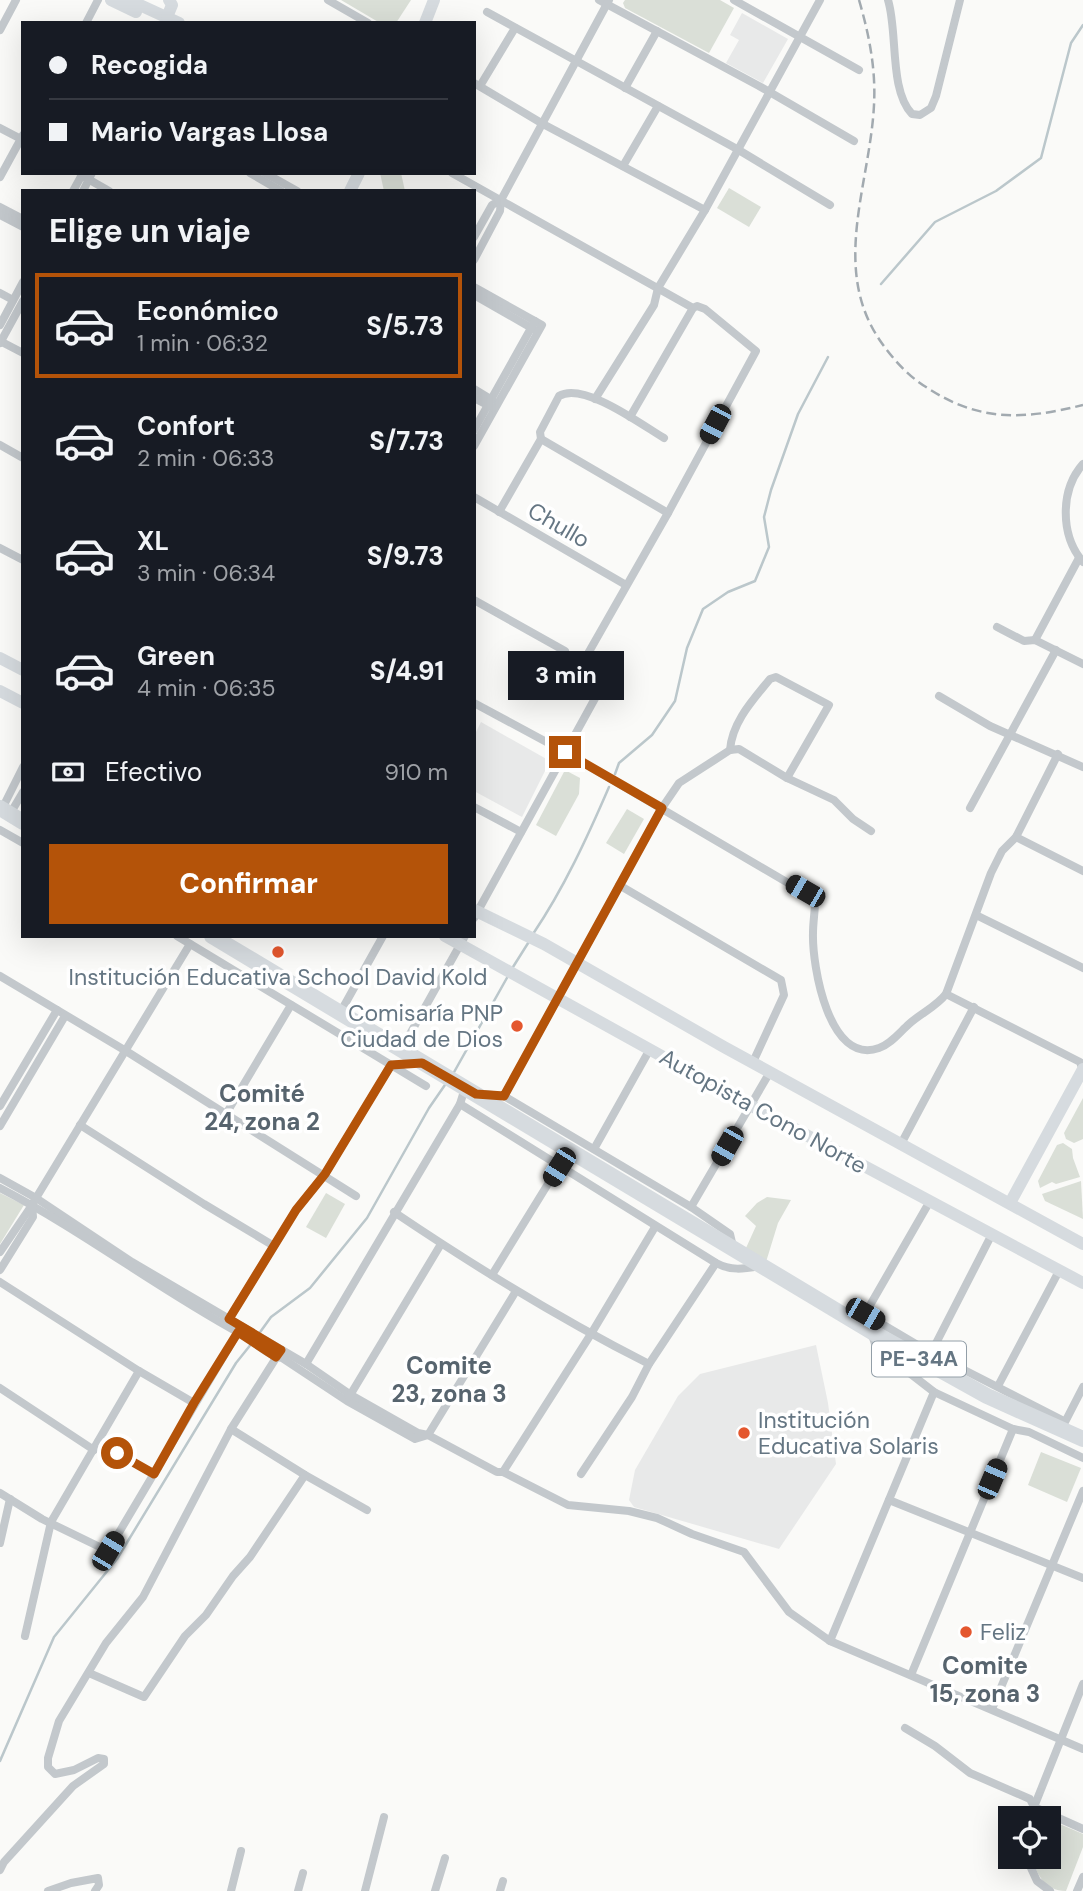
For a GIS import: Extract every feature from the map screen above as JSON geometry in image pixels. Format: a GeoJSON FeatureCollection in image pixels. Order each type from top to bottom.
{"type":"FeatureCollection","features":[{"type":"Feature","properties":{"kind":"highway","name":"PE-34A"},"geometry":{"type":"LineString","coordinates":[[215,938],[872,1332],[987,1396],[1063,1426],[1083,1439]]}},
{"type":"Feature","properties":{"kind":"main road"},"geometry":{"type":"LineString","coordinates":[[111,0],[170,21]]}},
{"type":"Feature","properties":{"kind":"main road"},"geometry":{"type":"LineString","coordinates":[[129,0],[170,21]]}},
{"type":"Feature","properties":{"kind":"main road"},"geometry":{"type":"LineString","coordinates":[[169,0],[172,5],[170,21]]}},
{"type":"Feature","properties":{"kind":"main road"},"geometry":{"type":"LineString","coordinates":[[426,21],[434,0]]}},
{"type":"Feature","properties":{"kind":"main road"},"geometry":{"type":"LineString","coordinates":[[434,21],[442,0]]}},
{"type":"Feature","properties":{"kind":"main road"},"geometry":{"type":"LineString","coordinates":[[0,658],[21,669]]}},
{"type":"Feature","properties":{"kind":"main road"},"geometry":{"type":"LineString","coordinates":[[0,691],[21,703]]}},
{"type":"Feature","properties":{"kind":"main road","name":"Autopista Cono Norte"},"geometry":{"type":"LineString","coordinates":[[476,913],[523,932],[1083,1244]]}},
{"type":"Feature","properties":{"kind":"main road","name":"Autopista Cono Norte"},"geometry":{"type":"LineString","coordinates":[[463,941],[499,967],[1083,1283]]}},
{"type":"Feature","properties":{"kind":"main road"},"geometry":{"type":"LineString","coordinates":[[1010,1203],[1083,1070]]}},
{"type":"Feature","properties":{"kind":"street"},"geometry":{"type":"LineString","coordinates":[[0,30],[16,0]]}},
{"type":"Feature","properties":{"kind":"street"},"geometry":{"type":"LineString","coordinates":[[87,21],[98,0]]}},
{"type":"Feature","properties":{"kind":"street"},"geometry":{"type":"LineString","coordinates":[[328,0],[365,21]]}},
{"type":"Feature","properties":{"kind":"street"},"geometry":{"type":"LineString","coordinates":[[734,0],[859,70]]}},
{"type":"Feature","properties":{"kind":"street"},"geometry":{"type":"LineString","coordinates":[[595,399],[653,305],[657,288],[705,210],[820,0]]}},
{"type":"Feature","properties":{"kind":"street"},"geometry":{"type":"LineString","coordinates":[[888,0],[892,12],[894,53],[903,102],[912,114],[920,115],[931,108],[936,96],[960,0]]}},
{"type":"Feature","properties":{"kind":"street"},"geometry":{"type":"LineString","coordinates":[[892,12],[896,0]]}},
{"type":"Feature","properties":{"kind":"street"},"geometry":{"type":"LineString","coordinates":[[476,256],[500,211],[501,200],[577,61],[605,1],[854,141]]}},
{"type":"Feature","properties":{"kind":"street"},"geometry":{"type":"LineString","coordinates":[[487,12],[737,149],[830,205]]}},
{"type":"Feature","properties":{"kind":"street"},"geometry":{"type":"LineString","coordinates":[[514,28],[477,84],[543,124],[705,210]]}},
{"type":"Feature","properties":{"kind":"street"},"geometry":{"type":"LineString","coordinates":[[625,88],[657,31]]}},
{"type":"Feature","properties":{"kind":"street"},"geometry":{"type":"LineString","coordinates":[[623,166],[658,106]]}},
{"type":"Feature","properties":{"kind":"street"},"geometry":{"type":"LineString","coordinates":[[0,128],[21,137]]}},
{"type":"Feature","properties":{"kind":"street"},"geometry":{"type":"LineString","coordinates":[[0,177],[21,139]]}},
{"type":"Feature","properties":{"kind":"street"},"geometry":{"type":"LineString","coordinates":[[253,175],[278,189]]}},
{"type":"Feature","properties":{"kind":"street"},"geometry":{"type":"LineString","coordinates":[[269,175],[293,189]]}},
{"type":"Feature","properties":{"kind":"street"},"geometry":{"type":"LineString","coordinates":[[456,175],[657,288],[694,307],[705,309],[756,351],[586,657],[609,673],[476,911]]}},
{"type":"Feature","properties":{"kind":"street"},"geometry":{"type":"LineString","coordinates":[[84,183],[103,189]]}},
{"type":"Feature","properties":{"kind":"street"},"geometry":{"type":"LineString","coordinates":[[476,233],[492,205],[501,200]]}},
{"type":"Feature","properties":{"kind":"street"},"geometry":{"type":"LineString","coordinates":[[0,207],[21,218]]}},
{"type":"Feature","properties":{"kind":"street"},"geometry":{"type":"LineString","coordinates":[[0,215],[21,226]]}},
{"type":"Feature","properties":{"kind":"street"},"geometry":{"type":"LineString","coordinates":[[0,324],[21,286]]}},
{"type":"Feature","properties":{"kind":"street"},"geometry":{"type":"LineString","coordinates":[[476,288],[535,327]]}},
{"type":"Feature","properties":{"kind":"street"},"geometry":{"type":"LineString","coordinates":[[0,293],[13,300]]}},
{"type":"Feature","properties":{"kind":"street"},"geometry":{"type":"LineString","coordinates":[[476,296],[535,327]]}},
{"type":"Feature","properties":{"kind":"street"},"geometry":{"type":"LineString","coordinates":[[21,305],[0,342],[21,352]]}},
{"type":"Feature","properties":{"kind":"street"},"geometry":{"type":"LineString","coordinates":[[630,417],[694,307]]}},
{"type":"Feature","properties":{"kind":"street"},"geometry":{"type":"LineString","coordinates":[[476,441],[492,405],[535,327]]}},
{"type":"Feature","properties":{"kind":"street"},"geometry":{"type":"LineString","coordinates":[[476,391],[492,405]]}},
{"type":"Feature","properties":{"kind":"street"},"geometry":{"type":"LineString","coordinates":[[499,512],[541,439],[540,432],[559,396],[565,393],[580,393],[595,399],[664,439]]}},
{"type":"Feature","properties":{"kind":"street"},"geometry":{"type":"LineString","coordinates":[[476,399],[492,405]]}},
{"type":"Feature","properties":{"kind":"street"},"geometry":{"type":"LineString","coordinates":[[476,427],[492,405]]}},
{"type":"Feature","properties":{"kind":"street"},"geometry":{"type":"LineString","coordinates":[[541,439],[668,513]]}},
{"type":"Feature","properties":{"kind":"street"},"geometry":{"type":"LineString","coordinates":[[0,445],[21,457]]}},
{"type":"Feature","properties":{"kind":"street"},"geometry":{"type":"LineString","coordinates":[[1035,640],[1081,560],[1069,538],[1065,511],[1069,489],[1083,464]]}},
{"type":"Feature","properties":{"kind":"street","name":"Chullo"},"geometry":{"type":"LineString","coordinates":[[476,498],[626,585]]}},
{"type":"Feature","properties":{"kind":"street"},"geometry":{"type":"LineString","coordinates":[[0,548],[21,559]]}},
{"type":"Feature","properties":{"kind":"street"},"geometry":{"type":"LineString","coordinates":[[476,601],[565,651]]}},
{"type":"Feature","properties":{"kind":"street"},"geometry":{"type":"LineString","coordinates":[[997,627],[1024,641],[1035,640],[1083,664]]}},
{"type":"Feature","properties":{"kind":"street"},"geometry":{"type":"LineString","coordinates":[[970,808],[1056,650]]}},
{"type":"Feature","properties":{"kind":"street"},"geometry":{"type":"LineString","coordinates":[[730,750],[731,738],[746,709],[770,679],[776,677],[829,705],[787,778]]}},
{"type":"Feature","properties":{"kind":"street"},"geometry":{"type":"LineString","coordinates":[[939,696],[990,726],[1083,767]]}},
{"type":"Feature","properties":{"kind":"street"},"geometry":{"type":"LineString","coordinates":[[476,704],[565,752],[805,891],[815,901],[813,934],[822,993],[836,1032],[846,1043],[866,1049],[877,1049],[888,1044],[915,1018],[940,1002],[946,994],[991,873],[1002,851],[1016,836],[1058,754]]}},
{"type":"Feature","properties":{"kind":"street"},"geometry":{"type":"LineString","coordinates":[[504,1096],[662,808],[679,783],[730,750],[739,749],[787,778],[834,800],[871,831]]}},
{"type":"Feature","properties":{"kind":"street"},"geometry":{"type":"LineString","coordinates":[[9,813],[21,774]]}},
{"type":"Feature","properties":{"kind":"street"},"geometry":{"type":"LineString","coordinates":[[9,813],[21,795]]}},
{"type":"Feature","properties":{"kind":"street"},"geometry":{"type":"LineString","coordinates":[[476,808],[521,832]]}},
{"type":"Feature","properties":{"kind":"street"},"geometry":{"type":"LineString","coordinates":[[0,830],[21,843]]}},
{"type":"Feature","properties":{"kind":"street"},"geometry":{"type":"LineString","coordinates":[[1016,836],[1083,871]]}},
{"type":"Feature","properties":{"kind":"street"},"geometry":{"type":"LineString","coordinates":[[619,886],[781,979],[784,995],[753,1062]]}},
{"type":"Feature","properties":{"kind":"street"},"geometry":{"type":"LineString","coordinates":[[976,915],[1083,968]]}},
{"type":"Feature","properties":{"kind":"street"},"geometry":{"type":"LineString","coordinates":[[180,938],[426,1086]]}},
{"type":"Feature","properties":{"kind":"street"},"geometry":{"type":"LineString","coordinates":[[340,1014],[382,938]]}},
{"type":"Feature","properties":{"kind":"street"},"geometry":{"type":"LineString","coordinates":[[401,1050],[463,941]]}},
{"type":"Feature","properties":{"kind":"street"},"geometry":{"type":"LineString","coordinates":[[0,1252],[34,1201],[190,944]]}},
{"type":"Feature","properties":{"kind":"street"},"geometry":{"type":"LineString","coordinates":[[0,976],[126,1051],[356,1196]]}},
{"type":"Feature","properties":{"kind":"street"},"geometry":{"type":"LineString","coordinates":[[946,994],[1080,1062],[1083,1070]]}},
{"type":"Feature","properties":{"kind":"street"},"geometry":{"type":"LineString","coordinates":[[226,1114],[291,1005]]}},
{"type":"Feature","properties":{"kind":"street"},"geometry":{"type":"LineString","coordinates":[[901,1144],[974,1007]]}},
{"type":"Feature","properties":{"kind":"street"},"geometry":{"type":"LineString","coordinates":[[0,1106],[57,1010]]}},
{"type":"Feature","properties":{"kind":"street"},"geometry":{"type":"LineString","coordinates":[[0,1126],[65,1016]]}},
{"type":"Feature","properties":{"kind":"street"},"geometry":{"type":"LineString","coordinates":[[594,1149],[650,1049]]}},
{"type":"Feature","properties":{"kind":"street"},"geometry":{"type":"LineString","coordinates":[[391,1065],[422,1063]]}},
{"type":"Feature","properties":{"kind":"street"},"geometry":{"type":"LineString","coordinates":[[229,1319],[296,1210],[325,1174],[391,1065]]}},
{"type":"Feature","properties":{"kind":"street"},"geometry":{"type":"LineString","coordinates":[[691,1207],[770,1072]]}},
{"type":"Feature","properties":{"kind":"street"},"geometry":{"type":"LineString","coordinates":[[306,1364],[467,1089],[504,1096],[594,1149],[691,1207],[730,1234],[733,1247]]}},
{"type":"Feature","properties":{"kind":"street"},"geometry":{"type":"LineString","coordinates":[[460,1104],[727,1269],[762,1266]]}},
{"type":"Feature","properties":{"kind":"street"},"geometry":{"type":"LineString","coordinates":[[80,1125],[274,1245]]}},
{"type":"Feature","properties":{"kind":"street"},"geometry":{"type":"LineString","coordinates":[[492,1275],[559,1167]]}},
{"type":"Feature","properties":{"kind":"street"},"geometry":{"type":"LineString","coordinates":[[0,1178],[129,1267],[238,1332],[279,1354],[306,1364],[349,1398]]}},
{"type":"Feature","properties":{"kind":"street"},"geometry":{"type":"LineString","coordinates":[[0,1188],[34,1201],[229,1319],[282,1358],[349,1398],[568,1505],[629,1511],[657,1517],[692,1534],[744,1552],[789,1612],[830,1641],[1083,1749]]}},
{"type":"Feature","properties":{"kind":"street"},"geometry":{"type":"LineString","coordinates":[[0,1270],[33,1217],[34,1201]]}},
{"type":"Feature","properties":{"kind":"street"},"geometry":{"type":"LineString","coordinates":[[865,1314],[930,1201]]}},
{"type":"Feature","properties":{"kind":"street"},"geometry":{"type":"LineString","coordinates":[[394,1212],[516,1291],[591,1335],[649,1364]]}},
{"type":"Feature","properties":{"kind":"street"},"geometry":{"type":"LineString","coordinates":[[503,1472],[656,1227]]}},
{"type":"Feature","properties":{"kind":"street"},"geometry":{"type":"LineString","coordinates":[[931,1353],[992,1234]]}},
{"type":"Feature","properties":{"kind":"street"},"geometry":{"type":"LineString","coordinates":[[349,1398],[441,1244]]}},
{"type":"Feature","properties":{"kind":"street"},"geometry":{"type":"LineString","coordinates":[[581,1474],[716,1263]]}},
{"type":"Feature","properties":{"kind":"street"},"geometry":{"type":"LineString","coordinates":[[998,1386],[1059,1271]]}},
{"type":"Feature","properties":{"kind":"street"},"geometry":{"type":"LineString","coordinates":[[0,1282],[194,1403]]}},
{"type":"Feature","properties":{"kind":"street"},"geometry":{"type":"LineString","coordinates":[[428,1435],[516,1291]]}},
{"type":"Feature","properties":{"kind":"street"},"geometry":{"type":"LineString","coordinates":[[865,1314],[876,1347],[934,1392],[1083,1458]]}},
{"type":"Feature","properties":{"kind":"street"},"geometry":{"type":"LineString","coordinates":[[865,1314],[931,1353],[998,1386],[1063,1426],[1083,1387]]}},
{"type":"Feature","properties":{"kind":"street"},"geometry":{"type":"LineString","coordinates":[[0,1493],[42,1519],[108,1551],[238,1332]]}},
{"type":"Feature","properties":{"kind":"street"},"geometry":{"type":"LineString","coordinates":[[0,1870],[4,1862],[73,1787],[104,1764],[104,1759],[98,1758],[74,1770],[55,1774],[48,1767],[49,1748],[58,1721],[106,1643],[142,1597],[231,1429],[279,1354]]}},
{"type":"Feature","properties":{"kind":"street"},"geometry":{"type":"LineString","coordinates":[[25,1636],[51,1522],[139,1371]]}},
{"type":"Feature","properties":{"kind":"street"},"geometry":{"type":"LineString","coordinates":[[0,1388],[96,1446],[154,1474]]}},
{"type":"Feature","properties":{"kind":"street"},"geometry":{"type":"LineString","coordinates":[[830,1641],[934,1392]]}},
{"type":"Feature","properties":{"kind":"street"},"geometry":{"type":"LineString","coordinates":[[231,1429],[367,1510]]}},
{"type":"Feature","properties":{"kind":"street"},"geometry":{"type":"LineString","coordinates":[[911,1675],[1013,1429]]}},
{"type":"Feature","properties":{"kind":"street"},"geometry":{"type":"LineString","coordinates":[[89,1673],[144,1697],[185,1636],[206,1615],[250,1557],[305,1475]]}},
{"type":"Feature","properties":{"kind":"street"},"geometry":{"type":"LineString","coordinates":[[992,1709],[1083,1491]]}},
{"type":"Feature","properties":{"kind":"street"},"geometry":{"type":"LineString","coordinates":[[0,1543],[10,1499]]}},
{"type":"Feature","properties":{"kind":"street"},"geometry":{"type":"LineString","coordinates":[[889,1500],[1083,1578]]}},
{"type":"Feature","properties":{"kind":"street"},"geometry":{"type":"LineString","coordinates":[[1034,1806],[1083,1684]]}},
{"type":"Feature","properties":{"kind":"street"},"geometry":{"type":"LineString","coordinates":[[905,1728],[935,1746],[970,1773],[1030,1798],[1034,1806]]}},
{"type":"Feature","properties":{"kind":"street"},"geometry":{"type":"LineString","coordinates":[[365,1891],[384,1817]]}},
{"type":"Feature","properties":{"kind":"street"},"geometry":{"type":"LineString","coordinates":[[1061,1819],[1083,1829]]}},
{"type":"Feature","properties":{"kind":"street"},"geometry":{"type":"LineString","coordinates":[[232,1891],[241,1851]]}},
{"type":"Feature","properties":{"kind":"street"},"geometry":{"type":"LineString","coordinates":[[435,1891],[445,1858]]}},
{"type":"Feature","properties":{"kind":"street"},"geometry":{"type":"LineString","coordinates":[[1032,1869],[1037,1881],[1050,1891]]}},
{"type":"Feature","properties":{"kind":"street"},"geometry":{"type":"LineString","coordinates":[[298,1891],[303,1873]]}},
{"type":"Feature","properties":{"kind":"street"},"geometry":{"type":"LineString","coordinates":[[1077,1891],[1083,1877]]}},
{"type":"Feature","properties":{"kind":"street"},"geometry":{"type":"LineString","coordinates":[[48,1891],[98,1878],[99,1885],[95,1891]]}},
{"type":"Feature","properties":{"kind":"street"},"geometry":{"type":"LineString","coordinates":[[500,1891],[503,1881]]}},
{"type":"Feature","properties":{"kind":"shaded area"},"geometry":{"type":"Polygon","coordinates":[[[341,0],[411,0],[397,21],[377,21],[341,0]]]}},
{"type":"Feature","properties":{"kind":"shaded area"},"geometry":{"type":"Polygon","coordinates":[[[625,0],[720,0],[734,8],[709,53],[625,8],[625,0]]]}},
{"type":"Feature","properties":{"kind":"shaded area"},"geometry":{"type":"Polygon","coordinates":[[[742,13],[788,39],[763,83],[726,63],[739,40],[730,35],[742,13]]]}},
{"type":"Feature","properties":{"kind":"shaded area"},"geometry":{"type":"Polygon","coordinates":[[[380,175],[401,175],[405,189],[384,189],[380,175]]]}},
{"type":"Feature","properties":{"kind":"shaded area"},"geometry":{"type":"Polygon","coordinates":[[[729,188],[761,207],[749,227],[717,208],[729,188]]]}},
{"type":"Feature","properties":{"kind":"shaded area"},"geometry":{"type":"Polygon","coordinates":[[[481,722],[550,761],[522,817],[476,792],[476,732],[481,722]]]}},
{"type":"Feature","properties":{"kind":"shaded area"},"geometry":{"type":"Polygon","coordinates":[[[565,770],[580,778],[579,794],[556,836],[536,825],[565,770]]]}},
{"type":"Feature","properties":{"kind":"shaded area"},"geometry":{"type":"Polygon","coordinates":[[[627,809],[644,819],[624,854],[606,843],[627,809]]]}},
{"type":"Feature","properties":{"kind":"shaded area"},"geometry":{"type":"Polygon","coordinates":[[[1083,1098],[1083,1139],[1074,1143],[1066,1139],[1064,1133],[1083,1098]]]}},
{"type":"Feature","properties":{"kind":"shaded area"},"geometry":{"type":"Polygon","coordinates":[[[1063,1143],[1072,1149],[1080,1177],[1056,1184],[1052,1182],[1040,1188],[1038,1181],[1057,1145],[1063,1143]]]}},
{"type":"Feature","properties":{"kind":"shaded area"},"geometry":{"type":"Polygon","coordinates":[[[1081,1181],[1083,1219],[1045,1201],[1042,1194],[1081,1181]]]}},
{"type":"Feature","properties":{"kind":"shaded area"},"geometry":{"type":"Polygon","coordinates":[[[0,1193],[24,1205],[0,1244],[0,1193]]]}},
{"type":"Feature","properties":{"kind":"shaded area"},"geometry":{"type":"Polygon","coordinates":[[[326,1193],[345,1204],[326,1238],[306,1227],[326,1193]]]}},
{"type":"Feature","properties":{"kind":"shaded area"},"geometry":{"type":"Polygon","coordinates":[[[767,1197],[791,1200],[778,1223],[766,1262],[746,1248],[756,1226],[745,1216],[767,1197]]]}},
{"type":"Feature","properties":{"kind":"shaded area","name":"Institución Educativa Solaris"},"geometry":{"type":"Polygon","coordinates":[[[816,1345],[828,1403],[836,1464],[779,1549],[634,1507],[629,1500],[635,1470],[678,1396],[700,1374],[816,1345]]]}},
{"type":"Feature","properties":{"kind":"shaded area"},"geometry":{"type":"Polygon","coordinates":[[[1041,1452],[1081,1468],[1067,1502],[1028,1485],[1041,1452]]]}},
{"type":"Feature","properties":{"kind":"shaded area"},"geometry":{"type":"Polygon","coordinates":[[[1061,1825],[1083,1834],[1083,1847],[1066,1891],[1052,1888],[1036,1869],[1061,1869],[1061,1825]]]}},
{"type":"Feature","properties":{"kind":"waterway"},"geometry":{"type":"LineString","coordinates":[[881,284],[935,222],[996,191],[1041,158],[1071,43],[1083,25]]}},
{"type":"Feature","properties":{"kind":"waterway"},"geometry":{"type":"LineString","coordinates":[[615,774],[619,763],[652,735],[675,701],[687,648],[703,609],[728,592],[755,581],[769,547],[764,517],[771,490],[798,414],[828,357]]}},
{"type":"Feature","properties":{"kind":"waterway"},"geometry":{"type":"LineString","coordinates":[[533,934],[555,899],[609,787]]}},
{"type":"Feature","properties":{"kind":"waterway"},"geometry":{"type":"LineString","coordinates":[[513,967],[530,940]]}},
{"type":"Feature","properties":{"kind":"waterway"},"geometry":{"type":"LineString","coordinates":[[453,1074],[508,976]]}},
{"type":"Feature","properties":{"kind":"waterway"},"geometry":{"type":"LineString","coordinates":[[258,1335],[271,1317],[310,1288],[367,1218],[429,1108],[447,1082]]}},
{"type":"Feature","properties":{"kind":"waterway"},"geometry":{"type":"LineString","coordinates":[[0,1761],[54,1637],[117,1559],[236,1363],[252,1343]]}},
{"type":"Feature","properties":{"kind":"railway"},"geometry":{"type":"LineString","coordinates":[[859,0],[871,52],[874,105],[855,256],[858,285],[866,314],[881,342],[913,378],[964,407],[1002,415],[1021,415],[1083,405]]}},
{"type":"Feature","properties":{"kind":"place","name":"Institución Educativa School David Kold"},"geometry":{"type":"Point","coordinates":[278,952]}},
{"type":"Feature","properties":{"kind":"place","name":"Comisaría PNP Ciudad de Dios"},"geometry":{"type":"Point","coordinates":[517,1026]}},
{"type":"Feature","properties":{"kind":"place","name":"Institución Educativa Solaris"},"geometry":{"type":"Point","coordinates":[744,1433]}},
{"type":"Feature","properties":{"kind":"place","name":"Feliz"},"geometry":{"type":"Point","coordinates":[966,1632]}},
{"type":"Feature","properties":{"kind":"district","name":"Comité 24, zona 2"},"geometry":{"type":"Point","coordinates":[262,1107]}},
{"type":"Feature","properties":{"kind":"district","name":"Comite 23, zona 3"},"geometry":{"type":"Point","coordinates":[449,1379]}},
{"type":"Feature","properties":{"kind":"district","name":"Comite 15, zona 3"},"geometry":{"type":"Point","coordinates":[985,1679]}},
{"type":"Feature","properties":{"kind":"route"},"geometry":{"type":"LineString","coordinates":[[117,1453],[154,1474],[238,1332],[276,1357],[281,1350],[229,1319],[296,1210],[325,1174],[391,1065],[422,1063],[476,1094],[504,1096],[662,808],[565,752]]}}]}
